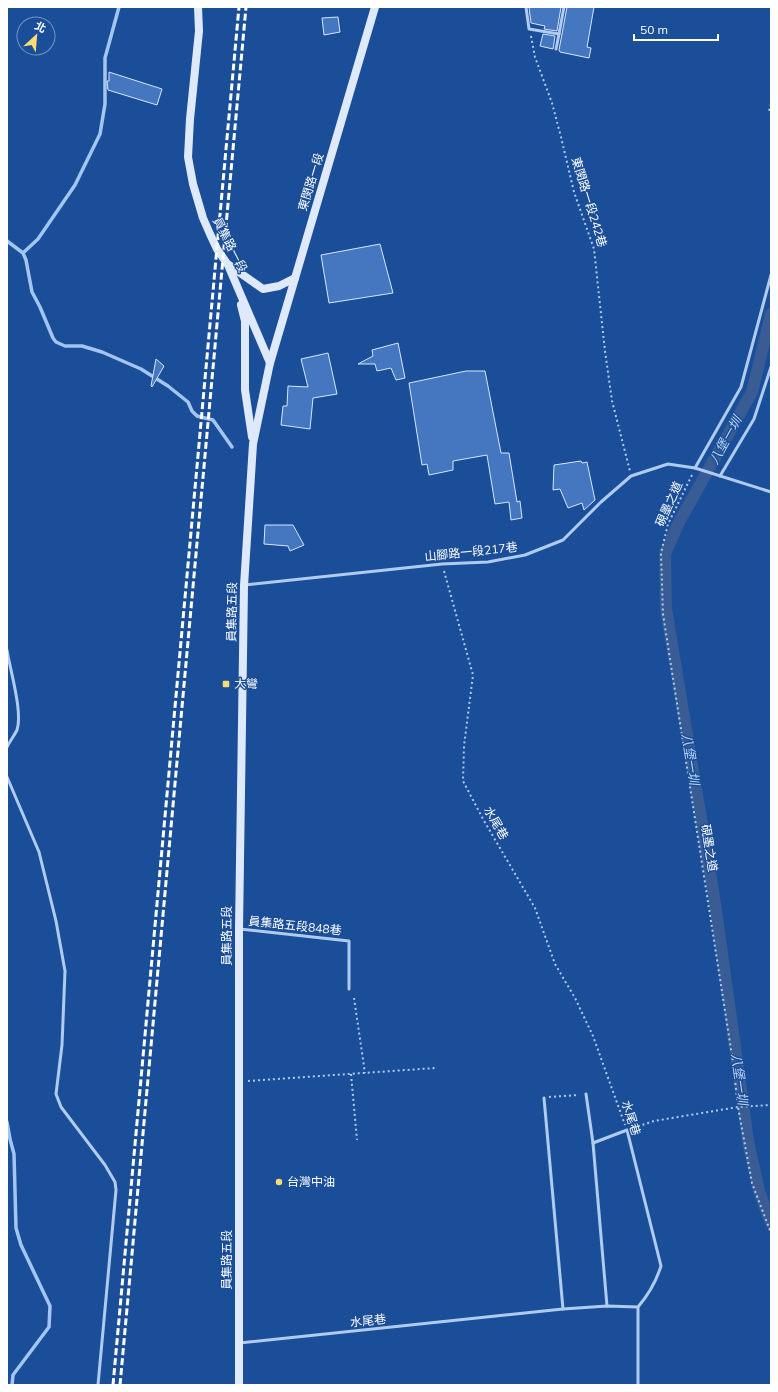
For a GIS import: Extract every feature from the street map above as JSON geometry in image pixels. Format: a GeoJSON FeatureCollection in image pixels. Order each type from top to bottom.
{"type":"FeatureCollection","features":[{"type":"Feature","properties":{"kind":"main road","name":"員集路一段"},"geometry":{"type":"LineString","coordinates":[[198,7],[199,31],[190,119],[188,156],[192,184],[203,218],[217,248],[228,265],[270,363]]}},
{"type":"Feature","properties":{"kind":"main road","name":"東閔路一段"},"geometry":{"type":"LineString","coordinates":[[270,363],[375,7]]}},
{"type":"Feature","properties":{"kind":"main road"},"geometry":{"type":"LineString","coordinates":[[228,265],[264,289],[279,286],[295,278]]}},
{"type":"Feature","properties":{"kind":"main road"},"geometry":{"type":"LineString","coordinates":[[238,289],[244,321],[245,390],[253,444]]}},
{"type":"Feature","properties":{"kind":"main road"},"geometry":{"type":"LineString","coordinates":[[253,444],[270,363]]}},
{"type":"Feature","properties":{"kind":"main road","name":"員集路五段"},"geometry":{"type":"LineString","coordinates":[[239,1385],[238,929],[244,586],[253,444]]}},
{"type":"Feature","properties":{"kind":"lane"},"geometry":{"type":"LineString","coordinates":[[526,7],[530,29],[560,34]]}},
{"type":"Feature","properties":{"kind":"lane"},"geometry":{"type":"LineString","coordinates":[[556,50],[564,7]]}},
{"type":"Feature","properties":{"kind":"lane"},"geometry":{"type":"LineString","coordinates":[[695,468],[741,387],[771,275]]}},
{"type":"Feature","properties":{"kind":"lane"},"geometry":{"type":"LineString","coordinates":[[771,367],[754,419],[720,476],[771,492]]}},
{"type":"Feature","properties":{"kind":"lane","name":"山腳路一段217巷"},"geometry":{"type":"LineString","coordinates":[[244,586],[442,564],[488,562],[525,555],[563,540],[600,502],[631,476],[668,464],[695,468],[720,476]]}},
{"type":"Feature","properties":{"kind":"lane"},"geometry":{"type":"LineString","coordinates":[[7,650],[17,700],[18,717],[17,730],[7,746]]}},
{"type":"Feature","properties":{"kind":"lane"},"geometry":{"type":"LineString","coordinates":[[7,737],[12,738]]}},
{"type":"Feature","properties":{"kind":"lane"},"geometry":{"type":"LineString","coordinates":[[7,777],[39,852],[56,921],[65,971],[62,1046],[56,1094],[61,1107],[105,1165],[115,1182],[116,1190],[98,1385]]}},
{"type":"Feature","properties":{"kind":"lane","name":"員集路五段848巷"},"geometry":{"type":"LineString","coordinates":[[238,929],[349,941],[349,989]]}},
{"type":"Feature","properties":{"kind":"lane"},"geometry":{"type":"LineString","coordinates":[[586,1094],[593,1143],[607,1306]]}},
{"type":"Feature","properties":{"kind":"lane"},"geometry":{"type":"LineString","coordinates":[[544,1098],[563,1309]]}},
{"type":"Feature","properties":{"kind":"lane"},"geometry":{"type":"LineString","coordinates":[[593,1143],[627,1130]]}},
{"type":"Feature","properties":{"kind":"lane","name":"水尾巷"},"geometry":{"type":"LineString","coordinates":[[239,1344],[563,1309],[607,1306],[638,1307],[647,1296],[656,1280],[661,1266],[627,1130]]}},
{"type":"Feature","properties":{"kind":"lane"},"geometry":{"type":"LineString","coordinates":[[638,1307],[638,1385]]}},
{"type":"Feature","properties":{"kind":"path","name":"東閔路一段242巷"},"geometry":{"type":"LineString","coordinates":[[530,29],[535,57],[552,103],[574,192],[594,249],[612,401],[631,476]]}},
{"type":"Feature","properties":{"kind":"path"},"geometry":{"type":"LineString","coordinates":[[771,104],[769,110],[771,113]]}},
{"type":"Feature","properties":{"kind":"path","name":"硯墨之道"},"geometry":{"type":"LineString","coordinates":[[695,468],[668,524],[661,553],[663,614],[733,1062],[738,1107],[752,1183],[771,1232]]}},
{"type":"Feature","properties":{"kind":"path","name":"水尾巷"},"geometry":{"type":"LineString","coordinates":[[442,564],[473,675],[464,746],[463,781],[483,819],[535,908],[555,964],[575,998],[593,1036],[627,1130]]}},
{"type":"Feature","properties":{"kind":"path"},"geometry":{"type":"LineString","coordinates":[[354,998],[365,1073]]}},
{"type":"Feature","properties":{"kind":"path"},"geometry":{"type":"LineString","coordinates":[[239,1082],[435,1068]]}},
{"type":"Feature","properties":{"kind":"path"},"geometry":{"type":"LineString","coordinates":[[351,1074],[357,1140]]}},
{"type":"Feature","properties":{"kind":"path"},"geometry":{"type":"LineString","coordinates":[[544,1098],[586,1094]]}},
{"type":"Feature","properties":{"kind":"path"},"geometry":{"type":"LineString","coordinates":[[627,1130],[654,1121],[738,1107],[761,1104],[771,1105]]}},
{"type":"Feature","properties":{"kind":"building"},"geometry":{"type":"Polygon","coordinates":[[[529,7],[561,7],[557,31],[544,29],[545,26],[531,23],[529,7]]]}},
{"type":"Feature","properties":{"kind":"building"},"geometry":{"type":"Polygon","coordinates":[[[567,7],[594,7],[587,47],[591,48],[589,58],[560,52],[559,50],[567,7]]]}},
{"type":"Feature","properties":{"kind":"building"},"geometry":{"type":"Polygon","coordinates":[[[338,17],[340,32],[324,35],[322,18],[338,17]]]}},
{"type":"Feature","properties":{"kind":"building"},"geometry":{"type":"Polygon","coordinates":[[[543,34],[555,36],[553,49],[540,46],[543,34]]]}},
{"type":"Feature","properties":{"kind":"building"},"geometry":{"type":"Polygon","coordinates":[[[109,72],[162,89],[157,105],[108,90],[107,81],[109,81],[109,72]]]}},
{"type":"Feature","properties":{"kind":"building"},"geometry":{"type":"Polygon","coordinates":[[[380,244],[393,293],[329,303],[321,255],[380,244]]]}},
{"type":"Feature","properties":{"kind":"building"},"geometry":{"type":"Polygon","coordinates":[[[398,343],[405,378],[396,380],[391,368],[377,371],[375,364],[358,364],[373,356],[372,350],[398,343]]]}},
{"type":"Feature","properties":{"kind":"building"},"geometry":{"type":"Polygon","coordinates":[[[328,353],[337,394],[313,398],[310,429],[281,425],[283,406],[287,406],[288,386],[308,387],[301,359],[328,353]]]}},
{"type":"Feature","properties":{"kind":"building"},"geometry":{"type":"Polygon","coordinates":[[[156,359],[164,366],[152,387],[151,386],[156,359]]]}},
{"type":"Feature","properties":{"kind":"building"},"geometry":{"type":"Polygon","coordinates":[[[466,371],[485,371],[501,453],[509,453],[517,502],[520,501],[522,518],[511,520],[509,502],[495,504],[487,455],[453,461],[453,470],[429,475],[427,464],[422,465],[409,383],[466,371]]]}},
{"type":"Feature","properties":{"kind":"building"},"geometry":{"type":"Polygon","coordinates":[[[581,461],[582,463],[587,462],[595,500],[584,510],[582,503],[568,508],[560,489],[553,490],[554,465],[581,461]]]}},
{"type":"Feature","properties":{"kind":"building"},"geometry":{"type":"Polygon","coordinates":[[[265,525],[293,525],[304,545],[290,551],[288,546],[264,544],[265,525]]]}},
{"type":"Feature","properties":{"kind":"waterway"},"geometry":{"type":"LineString","coordinates":[[23,253],[38,239],[75,185],[100,134],[105,104],[105,58],[119,7]]}},
{"type":"Feature","properties":{"kind":"waterway"},"geometry":{"type":"LineString","coordinates":[[7,241],[23,253],[26,260],[32,292],[56,342],[65,346],[82,346],[102,352],[141,369],[168,386],[188,402],[192,411],[197,416],[213,420],[232,447]]}},
{"type":"Feature","properties":{"kind":"waterway","name":"八堡一圳"},"geometry":{"type":"LineString","coordinates":[[771,314],[752,392],[679,522],[665,554],[666,609],[715,903],[748,1141],[759,1191],[771,1223]]}},
{"type":"Feature","properties":{"kind":"waterway"},"geometry":{"type":"LineString","coordinates":[[7,1122],[14,1154],[16,1228],[21,1245],[50,1306],[49,1327],[13,1375],[12,1385]]}},
{"type":"Feature","properties":{"kind":"railway"},"geometry":{"type":"LineString","coordinates":[[113,1385],[239,7]]}},
{"type":"Feature","properties":{"kind":"railway"},"geometry":{"type":"LineString","coordinates":[[120,1385],[246,7]]}},
{"type":"Feature","properties":{"kind":"place","name":"大彎"},"geometry":{"type":"Point","coordinates":[226,684]}},
{"type":"Feature","properties":{"kind":"place","name":"台灣中油"},"geometry":{"type":"Point","coordinates":[279,1182]}}]}
